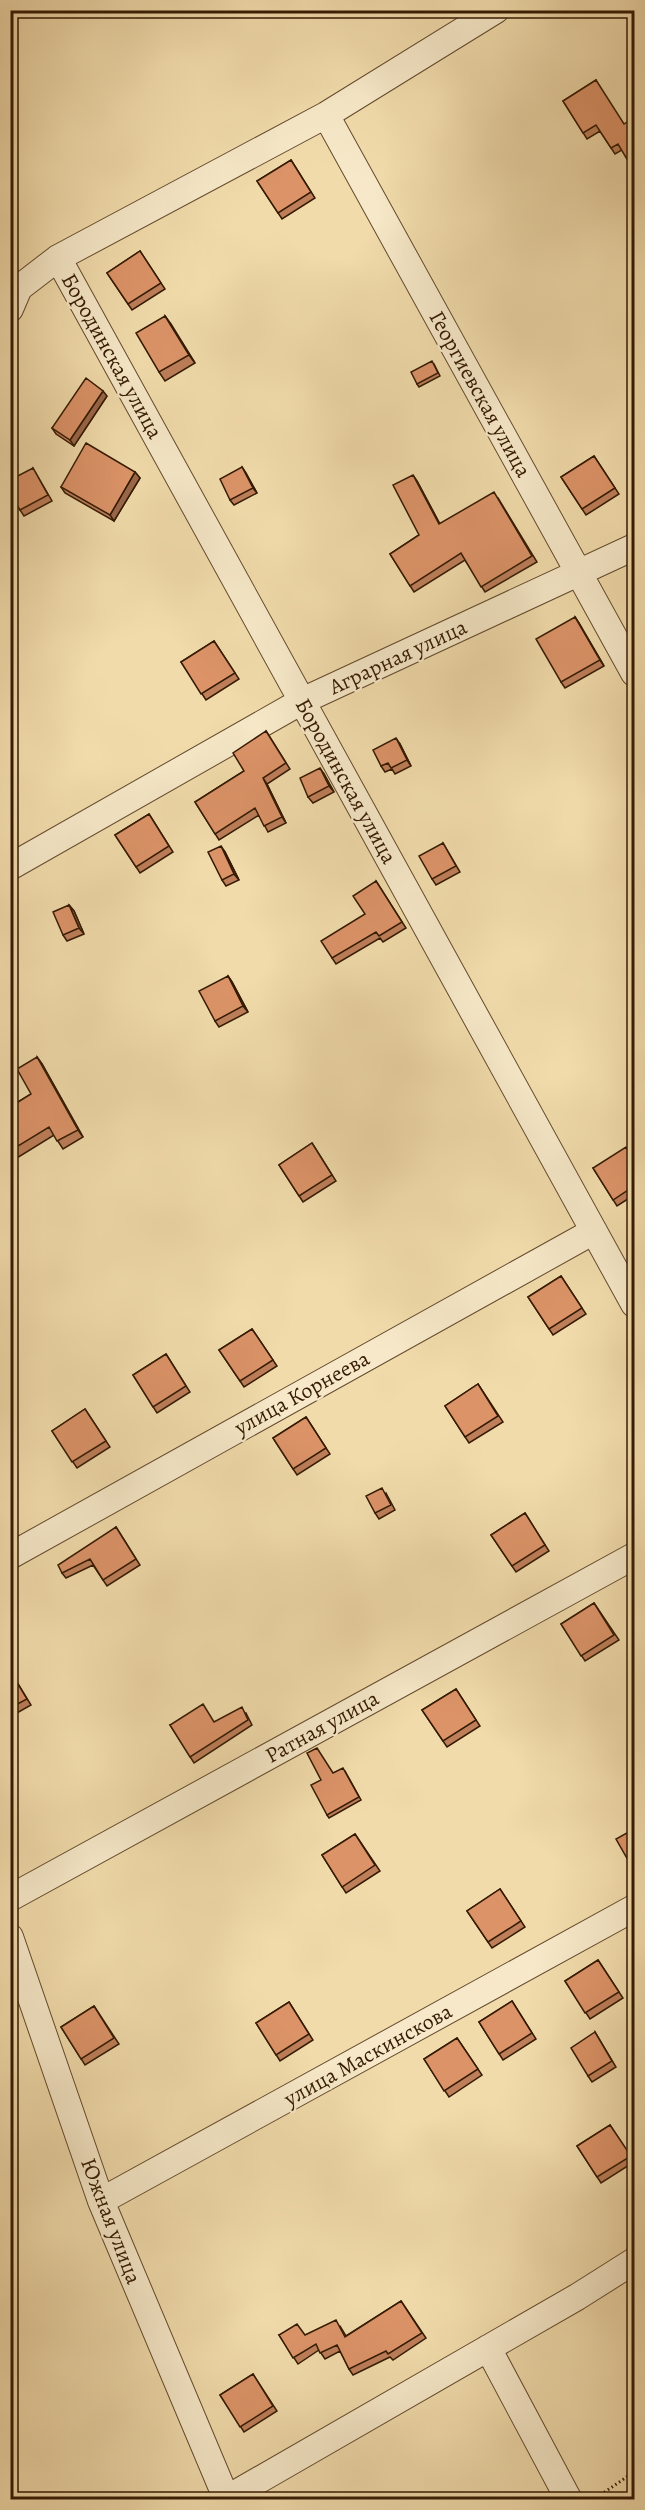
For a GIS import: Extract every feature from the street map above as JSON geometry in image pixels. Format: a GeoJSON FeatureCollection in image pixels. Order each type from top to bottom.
{"type":"FeatureCollection","features":[{"type":"Feature","properties":{"kind":"street"},"geometry":{"type":"LineString","coordinates":[[10,309],[19,288],[58,258],[326,115],[496,10]]}},
{"type":"Feature","properties":{"kind":"street","name":"Георгиевская улица"},"geometry":{"type":"LineString","coordinates":[[326,115],[634,673]]}},
{"type":"Feature","properties":{"kind":"street","name":"Бородинская улица"},"geometry":{"type":"LineString","coordinates":[[58,258],[634,1304]]}},
{"type":"Feature","properties":{"kind":"street","name":"Аграрная улица"},"geometry":{"type":"LineString","coordinates":[[10,867],[302,701],[634,547]]}},
{"type":"Feature","properties":{"kind":"street","name":"улица Корнеева"},"geometry":{"type":"LineString","coordinates":[[10,1556],[594,1231]]}},
{"type":"Feature","properties":{"kind":"street","name":"Ратная улица"},"geometry":{"type":"LineString","coordinates":[[10,1898],[634,1556]]}},
{"type":"Feature","properties":{"kind":"street","name":"улица Маскинскова"},"geometry":{"type":"LineString","coordinates":[[101,2202],[634,1908]]}},
{"type":"Feature","properties":{"kind":"street","name":"Южная улица"},"geometry":{"type":"LineString","coordinates":[[10,1937],[101,2202],[226,2499]]}},
{"type":"Feature","properties":{"kind":"street"},"geometry":{"type":"LineString","coordinates":[[226,2499],[634,2261]]}},
{"type":"Feature","properties":{"kind":"street"},"geometry":{"type":"LineString","coordinates":[[488,2348],[569,2499]]}},
{"type":"Feature","properties":{"kind":"path"},"geometry":{"type":"LineString","coordinates":[[593,2499],[634,2472]]}},
{"type":"Feature","properties":{"kind":"building"},"geometry":{"type":"Polygon","coordinates":[[[596,80],[624,124],[630,120],[634,127],[634,171],[618,144],[611,148],[596,125],[583,133],[563,101],[596,80]]]}},
{"type":"Feature","properties":{"kind":"building"},"geometry":{"type":"Polygon","coordinates":[[[291,160],[311,192],[278,213],[257,181],[291,160]]]}},
{"type":"Feature","properties":{"kind":"building"},"geometry":{"type":"Polygon","coordinates":[[[140,251],[161,283],[128,304],[107,273],[140,251]]]}},
{"type":"Feature","properties":{"kind":"building"},"geometry":{"type":"Polygon","coordinates":[[[165,316],[189,355],[159,372],[136,333],[165,316]]]}},
{"type":"Feature","properties":{"kind":"building"},"geometry":{"type":"Polygon","coordinates":[[[432,361],[438,373],[417,384],[411,372],[432,361]]]}},
{"type":"Feature","properties":{"kind":"building"},"geometry":{"type":"Polygon","coordinates":[[[86,378],[103,391],[70,440],[52,428],[86,378]]]}},
{"type":"Feature","properties":{"kind":"building"},"geometry":{"type":"Polygon","coordinates":[[[86,443],[135,472],[110,515],[61,487],[86,443]]]}},
{"type":"Feature","properties":{"kind":"building"},"geometry":{"type":"Polygon","coordinates":[[[594,456],[615,488],[582,509],[561,477],[594,456]]]}},
{"type":"Feature","properties":{"kind":"building"},"geometry":{"type":"Polygon","coordinates":[[[242,467],[253,488],[230,500],[220,479],[242,467]]]}},
{"type":"Feature","properties":{"kind":"building"},"geometry":{"type":"Polygon","coordinates":[[[33,468],[48,495],[20,510],[10,494],[10,480],[33,468]]]}},
{"type":"Feature","properties":{"kind":"building"},"geometry":{"type":"Polygon","coordinates":[[[413,475],[439,524],[494,492],[532,556],[481,587],[461,553],[410,586],[390,554],[419,535],[393,485],[413,475]]]}},
{"type":"Feature","properties":{"kind":"building"},"geometry":{"type":"Polygon","coordinates":[[[575,617],[600,660],[561,682],[536,639],[575,617]]]}},
{"type":"Feature","properties":{"kind":"building"},"geometry":{"type":"Polygon","coordinates":[[[214,641],[235,673],[201,694],[181,662],[214,641]]]}},
{"type":"Feature","properties":{"kind":"building"},"geometry":{"type":"Polygon","coordinates":[[[266,731],[286,763],[263,778],[282,817],[264,826],[255,808],[215,834],[195,802],[244,771],[233,753],[266,731]]]}},
{"type":"Feature","properties":{"kind":"building"},"geometry":{"type":"Polygon","coordinates":[[[396,738],[407,760],[391,768],[388,763],[381,766],[373,750],[396,738]]]}},
{"type":"Feature","properties":{"kind":"building"},"geometry":{"type":"Polygon","coordinates":[[[320,768],[329,786],[308,797],[300,778],[320,768]]]}},
{"type":"Feature","properties":{"kind":"building"},"geometry":{"type":"Polygon","coordinates":[[[149,814],[169,846],[136,867],[115,835],[149,814]]]}},
{"type":"Feature","properties":{"kind":"building"},"geometry":{"type":"Polygon","coordinates":[[[443,843],[456,866],[432,879],[419,856],[443,843]]]}},
{"type":"Feature","properties":{"kind":"building"},"geometry":{"type":"Polygon","coordinates":[[[221,846],[234,874],[222,880],[208,852],[221,846]]]}},
{"type":"Feature","properties":{"kind":"building"},"geometry":{"type":"Polygon","coordinates":[[[376,881],[402,922],[379,936],[376,932],[332,958],[321,941],[365,914],[353,896],[376,881]]]}},
{"type":"Feature","properties":{"kind":"building"},"geometry":{"type":"Polygon","coordinates":[[[69,905],[79,928],[63,935],[53,912],[69,905]]]}},
{"type":"Feature","properties":{"kind":"building"},"geometry":{"type":"Polygon","coordinates":[[[228,976],[243,1006],[215,1021],[199,991],[228,976]]]}},
{"type":"Feature","properties":{"kind":"building"},"geometry":{"type":"Polygon","coordinates":[[[37,1057],[78,1130],[57,1141],[49,1127],[10,1151],[10,1107],[31,1094],[17,1069],[37,1057]]]}},
{"type":"Feature","properties":{"kind":"building"},"geometry":{"type":"Polygon","coordinates":[[[312,1143],[332,1175],[299,1196],[279,1165],[312,1143]]]}},
{"type":"Feature","properties":{"kind":"building"},"geometry":{"type":"Polygon","coordinates":[[[626,1147],[634,1161],[634,1186],[613,1200],[593,1168],[626,1147]]]}},
{"type":"Feature","properties":{"kind":"building"},"geometry":{"type":"Polygon","coordinates":[[[561,1276],[582,1308],[549,1329],[528,1297],[561,1276]]]}},
{"type":"Feature","properties":{"kind":"building"},"geometry":{"type":"Polygon","coordinates":[[[252,1329],[273,1360],[240,1381],[219,1350],[252,1329]]]}},
{"type":"Feature","properties":{"kind":"building"},"geometry":{"type":"Polygon","coordinates":[[[166,1354],[186,1386],[153,1407],[133,1375],[166,1354]]]}},
{"type":"Feature","properties":{"kind":"building"},"geometry":{"type":"Polygon","coordinates":[[[478,1384],[498,1416],[465,1437],[445,1406],[478,1384]]]}},
{"type":"Feature","properties":{"kind":"building"},"geometry":{"type":"Polygon","coordinates":[[[85,1409],[106,1441],[72,1462],[52,1431],[85,1409]]]}},
{"type":"Feature","properties":{"kind":"building"},"geometry":{"type":"Polygon","coordinates":[[[306,1417],[326,1448],[293,1469],[273,1438],[306,1417]]]}},
{"type":"Feature","properties":{"kind":"building"},"geometry":{"type":"Polygon","coordinates":[[[634,1457],[634,1472],[628,1462],[634,1457]]]}},
{"type":"Feature","properties":{"kind":"building"},"geometry":{"type":"Polygon","coordinates":[[[382,1488],[391,1505],[375,1513],[366,1496],[382,1488]]]}},
{"type":"Feature","properties":{"kind":"building"},"geometry":{"type":"Polygon","coordinates":[[[525,1513],[545,1545],[512,1566],[491,1535],[525,1513]]]}},
{"type":"Feature","properties":{"kind":"building"},"geometry":{"type":"Polygon","coordinates":[[[116,1527],[136,1559],[103,1580],[90,1559],[62,1573],[58,1565],[116,1527]]]}},
{"type":"Feature","properties":{"kind":"building"},"geometry":{"type":"Polygon","coordinates":[[[594,1603],[614,1635],[581,1656],[561,1624],[594,1603]]]}},
{"type":"Feature","properties":{"kind":"building"},"geometry":{"type":"Polygon","coordinates":[[[15,1679],[27,1699],[10,1708],[10,1681],[15,1679]]]}},
{"type":"Feature","properties":{"kind":"building"},"geometry":{"type":"Polygon","coordinates":[[[456,1689],[476,1720],[443,1741],[422,1710],[456,1689]]]}},
{"type":"Feature","properties":{"kind":"building"},"geometry":{"type":"Polygon","coordinates":[[[203,1704],[214,1722],[242,1707],[248,1720],[190,1757],[170,1725],[203,1704]]]}},
{"type":"Feature","properties":{"kind":"building"},"geometry":{"type":"Polygon","coordinates":[[[317,1748],[333,1773],[343,1768],[359,1797],[327,1815],[311,1785],[321,1780],[307,1753],[317,1748]]]}},
{"type":"Feature","properties":{"kind":"building"},"geometry":{"type":"Polygon","coordinates":[[[634,1829],[634,1865],[632,1867],[616,1839],[634,1829]]]}},
{"type":"Feature","properties":{"kind":"building"},"geometry":{"type":"Polygon","coordinates":[[[355,1834],[375,1865],[342,1887],[322,1855],[355,1834]]]}},
{"type":"Feature","properties":{"kind":"building"},"geometry":{"type":"Polygon","coordinates":[[[500,1889],[521,1921],[488,1942],[467,1911],[500,1889]]]}},
{"type":"Feature","properties":{"kind":"building"},"geometry":{"type":"Polygon","coordinates":[[[598,1960],[619,1992],[585,2013],[565,1981],[598,1960]]]}},
{"type":"Feature","properties":{"kind":"building"},"geometry":{"type":"Polygon","coordinates":[[[512,2001],[532,2033],[499,2054],[479,2022],[512,2001]]]}},
{"type":"Feature","properties":{"kind":"building"},"geometry":{"type":"Polygon","coordinates":[[[289,2002],[309,2034],[276,2055],[256,2023],[289,2002]]]}},
{"type":"Feature","properties":{"kind":"building"},"geometry":{"type":"Polygon","coordinates":[[[94,2006],[114,2038],[81,2059],[61,2027],[94,2006]]]}},
{"type":"Feature","properties":{"kind":"building"},"geometry":{"type":"Polygon","coordinates":[[[595,2032],[612,2061],[588,2076],[571,2048],[595,2032]]]}},
{"type":"Feature","properties":{"kind":"building"},"geometry":{"type":"Polygon","coordinates":[[[457,2038],[478,2069],[444,2091],[424,2059],[457,2038]]]}},
{"type":"Feature","properties":{"kind":"building"},"geometry":{"type":"Polygon","coordinates":[[[610,2125],[631,2156],[597,2177],[577,2146],[610,2125]]]}},
{"type":"Feature","properties":{"kind":"building"},"geometry":{"type":"Polygon","coordinates":[[[401,2301],[422,2333],[388,2354],[386,2351],[349,2369],[337,2345],[320,2353],[316,2344],[293,2358],[279,2335],[297,2324],[305,2335],[336,2320],[345,2337],[401,2301]]]}},
{"type":"Feature","properties":{"kind":"building"},"geometry":{"type":"Polygon","coordinates":[[[253,2374],[273,2406],[240,2427],[220,2395],[253,2374]]]}}]}
